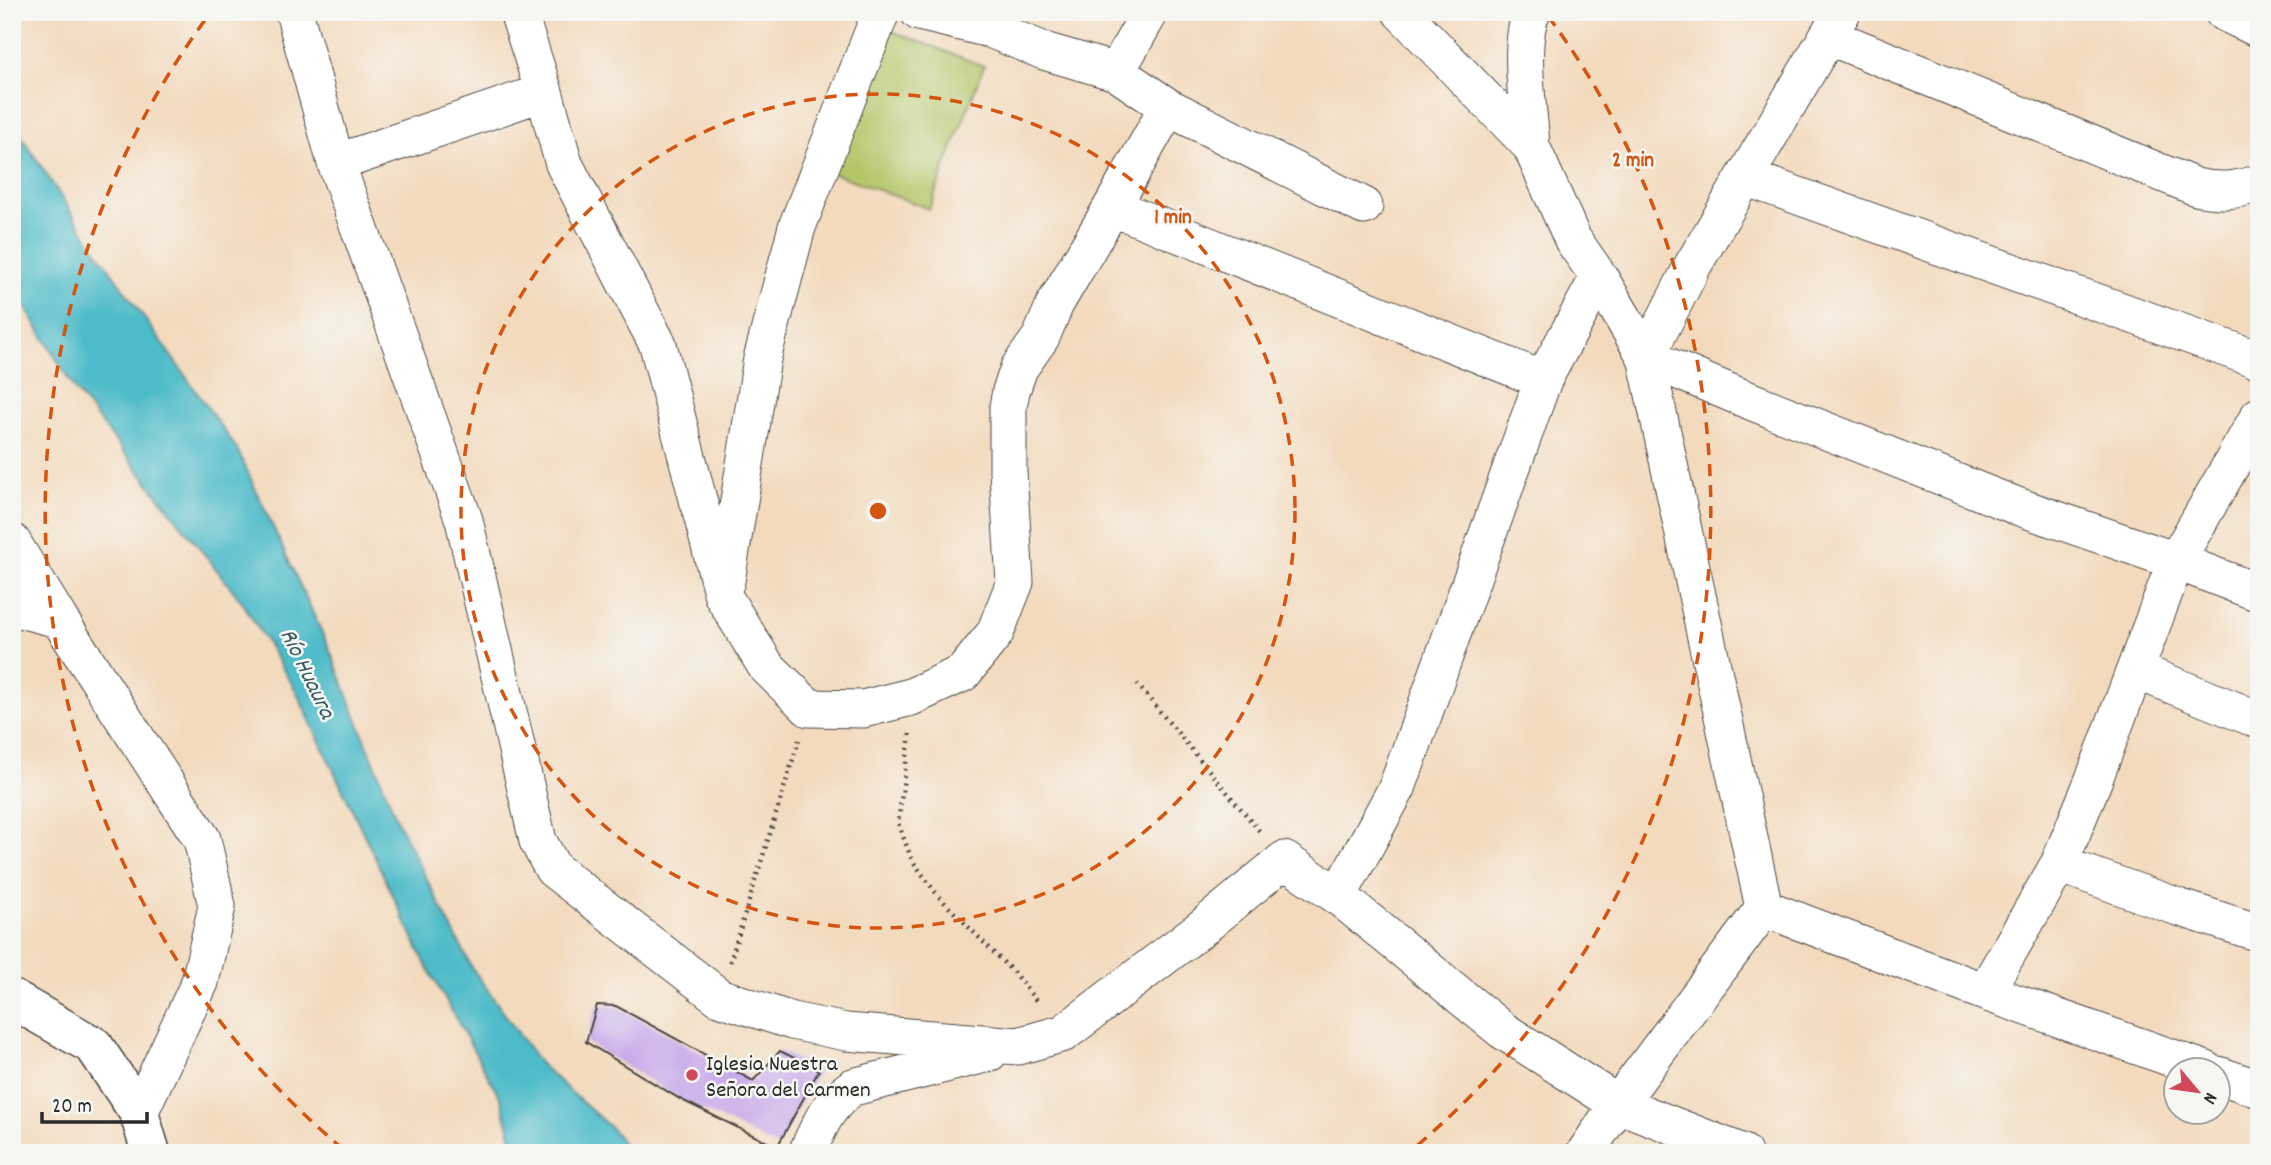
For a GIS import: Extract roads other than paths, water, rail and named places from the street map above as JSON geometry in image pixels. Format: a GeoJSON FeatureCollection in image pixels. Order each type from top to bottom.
{"type":"FeatureCollection","features":[{"type":"Feature","properties":{"kind":"main road"},"geometry":{"type":"LineString","coordinates":[[12,999],[94,1046],[139,1113],[150,1153]]}},
{"type":"Feature","properties":{"kind":"street"},"geometry":{"type":"LineString","coordinates":[[294,12],[336,163],[464,520],[538,841],[553,869],[719,997],[792,1021],[846,1032],[1018,1046]]}},
{"type":"Feature","properties":{"kind":"street"},"geometry":{"type":"LineString","coordinates":[[518,12],[564,164],[658,345],[723,596],[766,666],[809,708],[863,709],[911,698],[963,673],[995,633],[1016,582],[1008,472],[1010,391],[1019,368],[1041,337],[1055,303],[1168,107]]}},
{"type":"Feature","properties":{"kind":"street"},"geometry":{"type":"LineString","coordinates":[[723,596],[762,359],[797,228],[881,12]]}},
{"type":"Feature","properties":{"kind":"street"},"geometry":{"type":"LineString","coordinates":[[919,12],[990,29],[1044,51],[1116,72],[1168,107],[1364,206]]}},
{"type":"Feature","properties":{"kind":"street"},"geometry":{"type":"LineString","coordinates":[[1116,72],[1150,12]]}},
{"type":"Feature","properties":{"kind":"street"},"geometry":{"type":"LineString","coordinates":[[1401,12],[1531,146],[1573,240],[1599,277],[1646,357],[1763,908],[1618,1104],[1585,1153]]}},
{"type":"Feature","properties":{"kind":"street"},"geometry":{"type":"LineString","coordinates":[[1531,146],[1524,43],[1532,12]]}},
{"type":"Feature","properties":{"kind":"street"},"geometry":{"type":"LineString","coordinates":[[2223,12],[2259,29]]}},
{"type":"Feature","properties":{"kind":"street"},"geometry":{"type":"LineString","coordinates":[[1646,357],[1693,265],[1835,24],[2196,187],[2225,191],[2240,190],[2259,183]]}},
{"type":"Feature","properties":{"kind":"street"},"geometry":{"type":"LineString","coordinates":[[336,163],[544,92]]}},
{"type":"Feature","properties":{"kind":"street"},"geometry":{"type":"LineString","coordinates":[[1745,177],[2259,360]]}},
{"type":"Feature","properties":{"kind":"street"},"geometry":{"type":"LineString","coordinates":[[1112,207],[1543,380]]}},
{"type":"Feature","properties":{"kind":"street"},"geometry":{"type":"LineString","coordinates":[[1338,896],[1397,788],[1543,380],[1599,277]]}},
{"type":"Feature","properties":{"kind":"street"},"geometry":{"type":"LineString","coordinates":[[1646,357],[2014,505],[2259,593]]}},
{"type":"Feature","properties":{"kind":"street"},"geometry":{"type":"LineString","coordinates":[[1985,992],[2059,864],[2176,561],[2259,416]]}},
{"type":"Feature","properties":{"kind":"street"},"geometry":{"type":"LineString","coordinates":[[12,542],[202,839],[217,906],[200,982],[139,1113]]}},
{"type":"Feature","properties":{"kind":"street"},"geometry":{"type":"LineString","coordinates":[[12,607],[59,619]]}},
{"type":"Feature","properties":{"kind":"street"},"geometry":{"type":"LineString","coordinates":[[2135,670],[2259,720]]}},
{"type":"Feature","properties":{"kind":"street"},"geometry":{"type":"LineString","coordinates":[[807,1153],[822,1118],[836,1098],[853,1087],[1063,1033],[1203,927],[1284,860],[1338,896],[1502,1030],[1618,1104],[1743,1153]]}},
{"type":"Feature","properties":{"kind":"street"},"geometry":{"type":"LineString","coordinates":[[2059,864],[2259,933]]}},
{"type":"Feature","properties":{"kind":"street"},"geometry":{"type":"LineString","coordinates":[[1763,908],[1985,992],[2166,1056]]}},
{"type":"Feature","properties":{"kind":"street"},"geometry":{"type":"LineString","coordinates":[[2232,1080],[2259,1089]]}},
{"type":"Feature","properties":{"kind":"water","name":"Río Huaura"},"geometry":{"type":"Polygon","coordinates":[[[12,122],[96,250],[237,449],[329,648],[399,825],[472,968],[540,1064],[613,1130],[630,1153],[516,1153],[501,1099],[426,965],[295,689],[242,602],[75,390],[12,285],[12,122]]]}},
{"type":"Feature","properties":{"kind":"place","name":"Iglesia Nuestra Señora del Carmen"},"geometry":{"type":"Point","coordinates":[692,1075]}}]}
